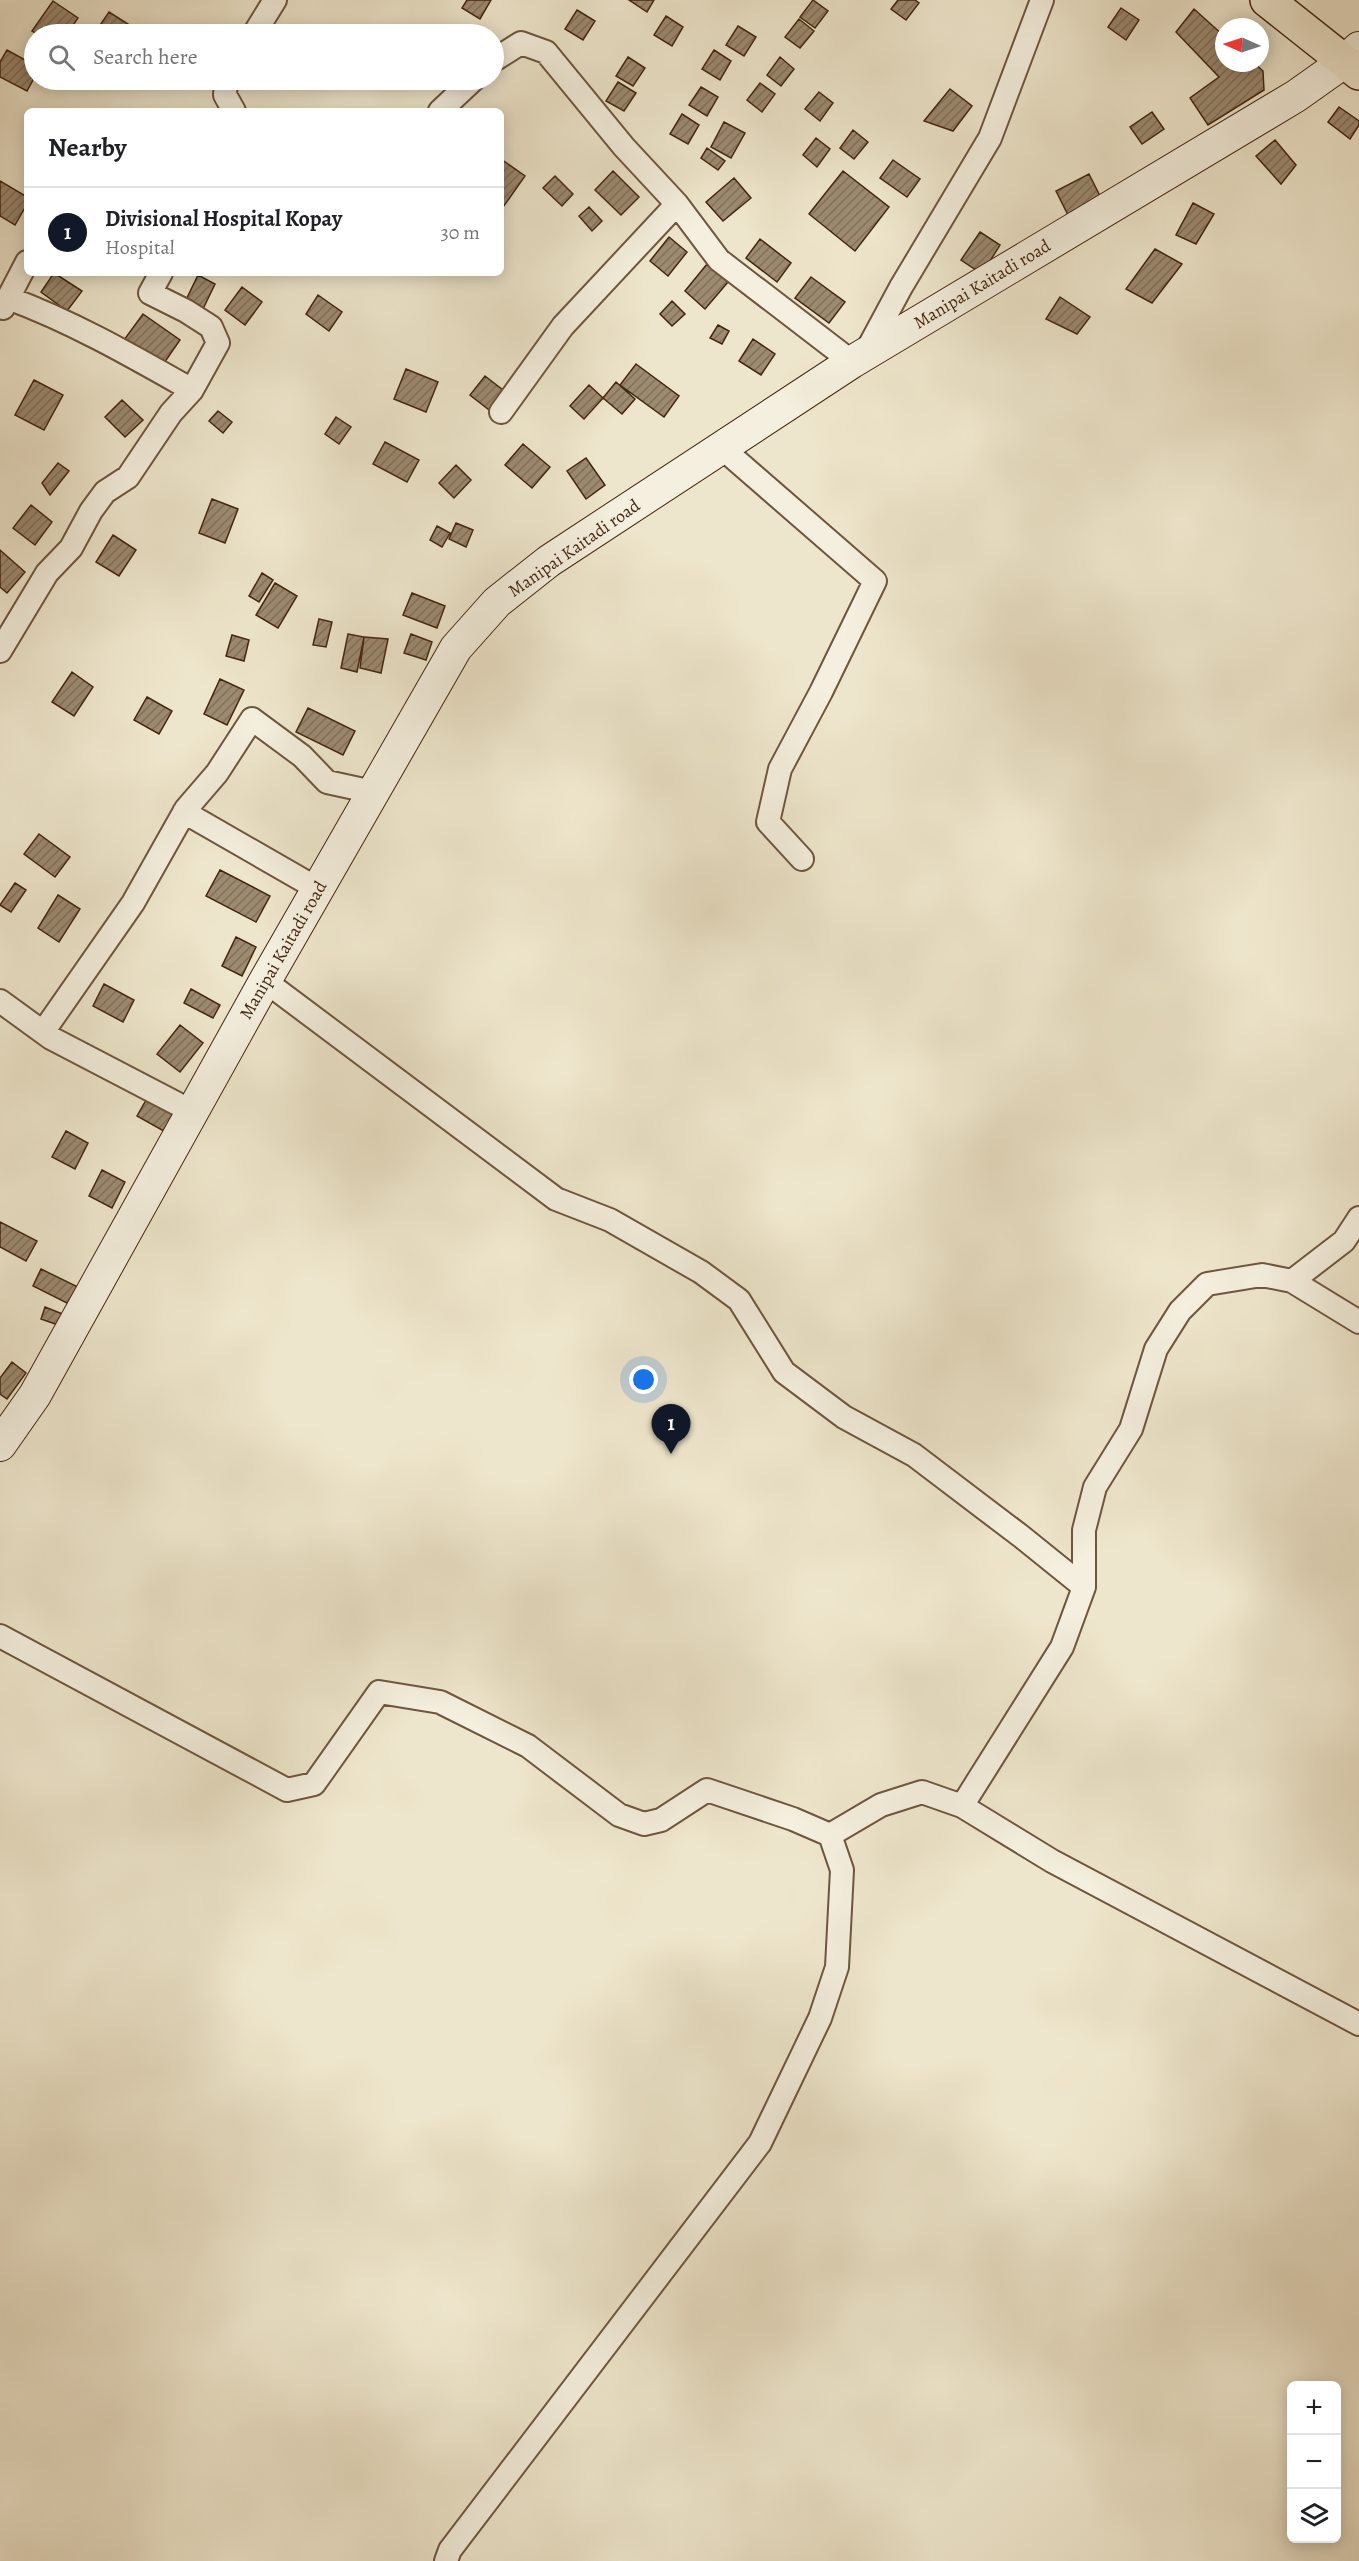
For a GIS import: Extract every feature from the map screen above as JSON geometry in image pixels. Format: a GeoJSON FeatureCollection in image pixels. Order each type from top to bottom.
{"type":"FeatureCollection","features":[{"type":"Feature","properties":{"kind":"main road"},"geometry":{"type":"LineString","coordinates":[[1267,0],[1354,61]]}},
{"type":"Feature","properties":{"kind":"main road","name":"Manipai Kaitadi road"},"geometry":{"type":"LineString","coordinates":[[0,1445],[35,1395],[265,981],[456,648],[497,602],[549,561],[858,358],[1354,61]]}},
{"type":"Feature","properties":{"kind":"street"},"geometry":{"type":"LineString","coordinates":[[260,24],[275,0]]}},
{"type":"Feature","properties":{"kind":"street"},"geometry":{"type":"LineString","coordinates":[[504,54],[521,43],[546,52],[624,147],[677,204],[718,260],[858,358],[990,138],[1042,0]]}},
{"type":"Feature","properties":{"kind":"street"},"geometry":{"type":"LineString","coordinates":[[225,90],[225,95],[232,108]]}},
{"type":"Feature","properties":{"kind":"street"},"geometry":{"type":"LineString","coordinates":[[443,108],[462,90]]}},
{"type":"Feature","properties":{"kind":"street"},"geometry":{"type":"LineString","coordinates":[[501,412],[563,326],[677,204]]}},
{"type":"Feature","properties":{"kind":"street"},"geometry":{"type":"LineString","coordinates":[[24,267],[4,302],[41,310],[111,343],[192,390]]}},
{"type":"Feature","properties":{"kind":"street"},"geometry":{"type":"LineString","coordinates":[[0,651],[47,573],[71,548],[91,510],[105,492],[128,477],[171,413],[192,390],[218,343],[211,327],[186,311],[150,293],[159,276]]}},
{"type":"Feature","properties":{"kind":"street"},"geometry":{"type":"LineString","coordinates":[[722,447],[875,581],[821,692],[780,769],[768,822],[802,858]]}},
{"type":"Feature","properties":{"kind":"street"},"geometry":{"type":"LineString","coordinates":[[43,1032],[133,903],[184,812],[217,773],[252,718],[302,756],[327,782],[373,792]]}},
{"type":"Feature","properties":{"kind":"street"},"geometry":{"type":"LineString","coordinates":[[184,812],[318,889]]}},
{"type":"Feature","properties":{"kind":"street"},"geometry":{"type":"LineString","coordinates":[[265,981],[556,1199],[610,1220],[701,1272],[739,1300],[783,1372],[844,1417],[914,1455],[1084,1587]]}},
{"type":"Feature","properties":{"kind":"street"},"geometry":{"type":"LineString","coordinates":[[0,1000],[43,1032],[193,1112]]}},
{"type":"Feature","properties":{"kind":"street"},"geometry":{"type":"LineString","coordinates":[[1293,1281],[1344,1241],[1359,1218]]}},
{"type":"Feature","properties":{"kind":"street"},"geometry":{"type":"LineString","coordinates":[[962,1806],[1062,1647],[1084,1587],[1084,1530],[1095,1487],[1131,1429],[1156,1349],[1180,1311],[1207,1284],[1262,1275],[1293,1281],[1359,1322]]}},
{"type":"Feature","properties":{"kind":"street"},"geometry":{"type":"LineString","coordinates":[[0,1636],[287,1790],[314,1784],[379,1692],[441,1702],[528,1746],[619,1815],[644,1824],[661,1820],[707,1790],[793,1819],[830,1835],[842,1870],[837,1967],[820,2018],[760,2143],[450,2550],[446,2561]]}},
{"type":"Feature","properties":{"kind":"street"},"geometry":{"type":"LineString","coordinates":[[830,1835],[881,1805],[922,1792],[962,1806],[1053,1861],[1359,2024]]}},
{"type":"Feature","properties":{"kind":"building"},"geometry":{"type":"Polygon","coordinates":[[[467,0],[491,0],[480,19],[462,8],[467,0]]]}},
{"type":"Feature","properties":{"kind":"building"},"geometry":{"type":"Polygon","coordinates":[[[629,0],[654,0],[647,12],[629,0]]]}},
{"type":"Feature","properties":{"kind":"building"},"geometry":{"type":"Polygon","coordinates":[[[813,0],[828,11],[815,28],[800,17],[813,0]]]}},
{"type":"Feature","properties":{"kind":"building"},"geometry":{"type":"Polygon","coordinates":[[[898,0],[915,0],[919,3],[906,20],[891,9],[898,0]]]}},
{"type":"Feature","properties":{"kind":"building"},"geometry":{"type":"Polygon","coordinates":[[[53,1],[78,18],[74,24],[37,24],[53,1]]]}},
{"type":"Feature","properties":{"kind":"building"},"geometry":{"type":"Polygon","coordinates":[[[1121,8],[1139,20],[1126,40],[1108,27],[1121,8]]]}},
{"type":"Feature","properties":{"kind":"building"},"geometry":{"type":"Polygon","coordinates":[[[1194,9],[1215,28],[1215,72],[1263,72],[1264,90],[1208,125],[1190,98],[1219,77],[1176,32],[1194,9]]]}},
{"type":"Feature","properties":{"kind":"building"},"geometry":{"type":"Polygon","coordinates":[[[577,10],[595,21],[583,40],[565,29],[577,10]]]}},
{"type":"Feature","properties":{"kind":"building"},"geometry":{"type":"Polygon","coordinates":[[[109,12],[128,24],[101,24],[109,12]]]}},
{"type":"Feature","properties":{"kind":"building"},"geometry":{"type":"Polygon","coordinates":[[[666,16],[683,27],[672,46],[654,35],[666,16]]]}},
{"type":"Feature","properties":{"kind":"building"},"geometry":{"type":"Polygon","coordinates":[[[799,19],[814,31],[800,48],[785,37],[799,19]]]}},
{"type":"Feature","properties":{"kind":"building"},"geometry":{"type":"Polygon","coordinates":[[[738,26],[756,37],[744,56],[726,45],[738,26]]]}},
{"type":"Feature","properties":{"kind":"building"},"geometry":{"type":"Polygon","coordinates":[[[7,50],[24,59],[24,89],[0,77],[0,62],[7,50]]]}},
{"type":"Feature","properties":{"kind":"building"},"geometry":{"type":"Polygon","coordinates":[[[714,50],[731,61],[720,80],[702,69],[714,50]]]}},
{"type":"Feature","properties":{"kind":"building"},"geometry":{"type":"Polygon","coordinates":[[[628,57],[645,68],[633,86],[616,76],[628,57]]]}},
{"type":"Feature","properties":{"kind":"building"},"geometry":{"type":"Polygon","coordinates":[[[780,57],[794,69],[781,86],[767,75],[780,57]]]}},
{"type":"Feature","properties":{"kind":"building"},"geometry":{"type":"Polygon","coordinates":[[[618,82],[636,93],[624,111],[606,101],[618,82]]]}},
{"type":"Feature","properties":{"kind":"building"},"geometry":{"type":"Polygon","coordinates":[[[760,83],[775,94],[762,112],[747,100],[760,83]]]}},
{"type":"Feature","properties":{"kind":"building"},"geometry":{"type":"Polygon","coordinates":[[[701,87],[718,97],[707,116],[689,105],[701,87]]]}},
{"type":"Feature","properties":{"kind":"building"},"geometry":{"type":"Polygon","coordinates":[[[950,89],[972,106],[953,131],[924,121],[950,89]]]}},
{"type":"Feature","properties":{"kind":"building"},"geometry":{"type":"Polygon","coordinates":[[[819,92],[833,103],[820,121],[805,109],[819,92]]]}},
{"type":"Feature","properties":{"kind":"building"},"geometry":{"type":"Polygon","coordinates":[[[1339,107],[1359,121],[1350,139],[1328,122],[1339,107]]]}},
{"type":"Feature","properties":{"kind":"building"},"geometry":{"type":"Polygon","coordinates":[[[1152,112],[1164,129],[1142,144],[1130,127],[1152,112]]]}},
{"type":"Feature","properties":{"kind":"building"},"geometry":{"type":"Polygon","coordinates":[[[682,114],[699,125],[688,144],[670,134],[682,114]]]}},
{"type":"Feature","properties":{"kind":"building"},"geometry":{"type":"Polygon","coordinates":[[[724,122],[745,133],[731,158],[711,147],[724,122]]]}},
{"type":"Feature","properties":{"kind":"building"},"geometry":{"type":"Polygon","coordinates":[[[853,130],[868,142],[854,159],[840,148],[853,130]]]}},
{"type":"Feature","properties":{"kind":"building"},"geometry":{"type":"Polygon","coordinates":[[[816,138],[830,149],[817,167],[803,155],[816,138]]]}},
{"type":"Feature","properties":{"kind":"building"},"geometry":{"type":"Polygon","coordinates":[[[1275,140],[1296,165],[1281,184],[1256,156],[1275,140]]]}},
{"type":"Feature","properties":{"kind":"building"},"geometry":{"type":"Polygon","coordinates":[[[707,148],[725,161],[718,170],[701,158],[707,148]]]}},
{"type":"Feature","properties":{"kind":"building"},"geometry":{"type":"Polygon","coordinates":[[[893,160],[920,179],[907,197],[880,178],[893,160]]]}},
{"type":"Feature","properties":{"kind":"building"},"geometry":{"type":"Polygon","coordinates":[[[504,161],[525,176],[504,206],[504,161]]]}},
{"type":"Feature","properties":{"kind":"building"},"geometry":{"type":"Polygon","coordinates":[[[613,171],[639,197],[621,215],[595,190],[613,171]]]}},
{"type":"Feature","properties":{"kind":"building"},"geometry":{"type":"Polygon","coordinates":[[[843,171],[889,207],[855,251],[809,214],[843,171]]]}},
{"type":"Feature","properties":{"kind":"building"},"geometry":{"type":"Polygon","coordinates":[[[1089,174],[1102,200],[1069,217],[1056,191],[1089,174]]]}},
{"type":"Feature","properties":{"kind":"building"},"geometry":{"type":"Polygon","coordinates":[[[555,176],[573,194],[562,206],[543,188],[555,176]]]}},
{"type":"Feature","properties":{"kind":"building"},"geometry":{"type":"Polygon","coordinates":[[[734,178],[751,198],[723,221],[706,202],[734,178]]]}},
{"type":"Feature","properties":{"kind":"building"},"geometry":{"type":"Polygon","coordinates":[[[0,181],[24,195],[24,209],[15,225],[0,216],[0,181]]]}},
{"type":"Feature","properties":{"kind":"building"},"geometry":{"type":"Polygon","coordinates":[[[1193,203],[1214,214],[1196,244],[1176,235],[1193,203]]]}},
{"type":"Feature","properties":{"kind":"building"},"geometry":{"type":"Polygon","coordinates":[[[589,207],[602,221],[592,231],[579,216],[589,207]]]}},
{"type":"Feature","properties":{"kind":"building"},"geometry":{"type":"Polygon","coordinates":[[[980,232],[1000,245],[982,274],[961,260],[980,232]]]}},
{"type":"Feature","properties":{"kind":"building"},"geometry":{"type":"Polygon","coordinates":[[[669,237],[687,252],[668,276],[650,261],[669,237]]]}},
{"type":"Feature","properties":{"kind":"building"},"geometry":{"type":"Polygon","coordinates":[[[760,239],[791,263],[777,282],[746,258],[760,239]]]}},
{"type":"Feature","properties":{"kind":"building"},"geometry":{"type":"Polygon","coordinates":[[[1155,249],[1182,264],[1152,303],[1126,289],[1155,249]]]}},
{"type":"Feature","properties":{"kind":"building"},"geometry":{"type":"Polygon","coordinates":[[[707,264],[728,282],[705,309],[685,291],[707,264]]]}},
{"type":"Feature","properties":{"kind":"building"},"geometry":{"type":"Polygon","coordinates":[[[52,276],[59,276],[82,291],[67,311],[41,292],[52,276]]]}},
{"type":"Feature","properties":{"kind":"building"},"geometry":{"type":"Polygon","coordinates":[[[198,276],[215,284],[202,311],[185,302],[198,276]]]}},
{"type":"Feature","properties":{"kind":"building"},"geometry":{"type":"Polygon","coordinates":[[[811,277],[845,302],[829,323],[795,298],[811,277]]]}},
{"type":"Feature","properties":{"kind":"building"},"geometry":{"type":"Polygon","coordinates":[[[242,287],[262,302],[245,325],[225,310],[242,287]]]}},
{"type":"Feature","properties":{"kind":"building"},"geometry":{"type":"Polygon","coordinates":[[[318,295],[342,312],[329,331],[306,314],[318,295]]]}},
{"type":"Feature","properties":{"kind":"building"},"geometry":{"type":"Polygon","coordinates":[[[1060,297],[1090,317],[1077,334],[1046,319],[1060,297]]]}},
{"type":"Feature","properties":{"kind":"building"},"geometry":{"type":"Polygon","coordinates":[[[672,301],[685,314],[672,326],[660,314],[672,301]]]}},
{"type":"Feature","properties":{"kind":"building"},"geometry":{"type":"Polygon","coordinates":[[[143,314],[180,340],[162,366],[124,340],[143,314]]]}},
{"type":"Feature","properties":{"kind":"building"},"geometry":{"type":"Polygon","coordinates":[[[718,325],[729,331],[722,344],[710,338],[718,325]]]}},
{"type":"Feature","properties":{"kind":"building"},"geometry":{"type":"Polygon","coordinates":[[[753,339],[775,354],[761,375],[739,361],[753,339]]]}},
{"type":"Feature","properties":{"kind":"building"},"geometry":{"type":"Polygon","coordinates":[[[636,364],[679,396],[664,417],[620,385],[636,364]]]}},
{"type":"Feature","properties":{"kind":"building"},"geometry":{"type":"Polygon","coordinates":[[[406,369],[438,382],[426,412],[394,399],[406,369]]]}},
{"type":"Feature","properties":{"kind":"building"},"geometry":{"type":"Polygon","coordinates":[[[485,376],[508,394],[493,413],[470,395],[485,376]]]}},
{"type":"Feature","properties":{"kind":"building"},"geometry":{"type":"Polygon","coordinates":[[[34,380],[63,395],[44,430],[15,415],[34,380]]]}},
{"type":"Feature","properties":{"kind":"building"},"geometry":{"type":"Polygon","coordinates":[[[616,382],[635,399],[622,414],[603,398],[616,382]]]}},
{"type":"Feature","properties":{"kind":"building"},"geometry":{"type":"Polygon","coordinates":[[[589,385],[603,398],[584,419],[570,406],[589,385]]]}},
{"type":"Feature","properties":{"kind":"building"},"geometry":{"type":"Polygon","coordinates":[[[122,400],[143,420],[125,437],[105,417],[122,400]]]}},
{"type":"Feature","properties":{"kind":"building"},"geometry":{"type":"Polygon","coordinates":[[[218,411],[232,422],[223,433],[209,421],[218,411]]]}},
{"type":"Feature","properties":{"kind":"building"},"geometry":{"type":"Polygon","coordinates":[[[336,417],[351,427],[339,444],[325,434],[336,417]]]}},
{"type":"Feature","properties":{"kind":"building"},"geometry":{"type":"Polygon","coordinates":[[[385,442],[419,460],[407,482],[373,464],[385,442]]]}},
{"type":"Feature","properties":{"kind":"building"},"geometry":{"type":"Polygon","coordinates":[[[523,444],[550,467],[532,488],[505,465],[523,444]]]}},
{"type":"Feature","properties":{"kind":"building"},"geometry":{"type":"Polygon","coordinates":[[[586,458],[605,485],[586,499],[567,471],[586,458]]]}},
{"type":"Feature","properties":{"kind":"building"},"geometry":{"type":"Polygon","coordinates":[[[58,463],[69,471],[50,495],[42,483],[58,463]]]}},
{"type":"Feature","properties":{"kind":"building"},"geometry":{"type":"Polygon","coordinates":[[[456,465],[471,480],[454,498],[439,483],[456,465]]]}},
{"type":"Feature","properties":{"kind":"building"},"geometry":{"type":"Polygon","coordinates":[[[212,499],[238,509],[225,543],[199,533],[212,499]]]}},
{"type":"Feature","properties":{"kind":"building"},"geometry":{"type":"Polygon","coordinates":[[[31,505],[52,522],[35,545],[13,528],[31,505]]]}},
{"type":"Feature","properties":{"kind":"building"},"geometry":{"type":"Polygon","coordinates":[[[456,523],[473,530],[466,547],[449,539],[456,523]]]}},
{"type":"Feature","properties":{"kind":"building"},"geometry":{"type":"Polygon","coordinates":[[[437,526],[450,533],[442,547],[430,540],[437,526]]]}},
{"type":"Feature","properties":{"kind":"building"},"geometry":{"type":"Polygon","coordinates":[[[113,535],[136,550],[119,576],[96,562],[113,535]]]}},
{"type":"Feature","properties":{"kind":"building"},"geometry":{"type":"Polygon","coordinates":[[[0,550],[25,572],[7,593],[0,587],[0,550]]]}},
{"type":"Feature","properties":{"kind":"building"},"geometry":{"type":"Polygon","coordinates":[[[262,573],[273,580],[259,602],[249,596],[262,573]]]}},
{"type":"Feature","properties":{"kind":"building"},"geometry":{"type":"Polygon","coordinates":[[[275,583],[297,596],[278,628],[256,615],[275,583]]]}},
{"type":"Feature","properties":{"kind":"building"},"geometry":{"type":"Polygon","coordinates":[[[412,593],[445,606],[437,628],[403,615],[412,593]]]}},
{"type":"Feature","properties":{"kind":"building"},"geometry":{"type":"Polygon","coordinates":[[[319,619],[332,622],[326,647],[313,645],[319,619]]]}},
{"type":"Feature","properties":{"kind":"building"},"geometry":{"type":"Polygon","coordinates":[[[348,634],[364,637],[357,672],[341,668],[348,634]]]}},
{"type":"Feature","properties":{"kind":"building"},"geometry":{"type":"Polygon","coordinates":[[[411,634],[432,642],[426,660],[404,653],[411,634]]]}},
{"type":"Feature","properties":{"kind":"building"},"geometry":{"type":"Polygon","coordinates":[[[232,635],[249,640],[244,661],[226,656],[232,635]]]}},
{"type":"Feature","properties":{"kind":"building"},"geometry":{"type":"Polygon","coordinates":[[[364,637],[388,639],[381,673],[360,668],[364,637]]]}},
{"type":"Feature","properties":{"kind":"building"},"geometry":{"type":"Polygon","coordinates":[[[72,672],[93,687],[74,716],[52,702],[72,672]]]}},
{"type":"Feature","properties":{"kind":"building"},"geometry":{"type":"Polygon","coordinates":[[[220,679],[244,690],[227,725],[204,714],[220,679]]]}},
{"type":"Feature","properties":{"kind":"building"},"geometry":{"type":"Polygon","coordinates":[[[147,697],[172,711],[159,734],[134,720],[147,697]]]}},
{"type":"Feature","properties":{"kind":"building"},"geometry":{"type":"Polygon","coordinates":[[[308,708],[355,731],[343,755],[296,732],[308,708]]]}},
{"type":"Feature","properties":{"kind":"building"},"geometry":{"type":"Polygon","coordinates":[[[39,834],[70,857],[55,877],[24,854],[39,834]]]}},
{"type":"Feature","properties":{"kind":"building"},"geometry":{"type":"Polygon","coordinates":[[[220,870],[270,896],[256,922],[206,896],[220,870]]]}},
{"type":"Feature","properties":{"kind":"building"},"geometry":{"type":"Polygon","coordinates":[[[15,883],[26,890],[11,912],[0,905],[15,883]]]}},
{"type":"Feature","properties":{"kind":"building"},"geometry":{"type":"Polygon","coordinates":[[[58,895],[80,909],[59,942],[38,928],[58,895]]]}},
{"type":"Feature","properties":{"kind":"building"},"geometry":{"type":"Polygon","coordinates":[[[236,937],[256,947],[242,976],[222,966],[236,937]]]}},
{"type":"Feature","properties":{"kind":"building"},"geometry":{"type":"Polygon","coordinates":[[[104,984],[134,1000],[123,1022],[93,1006],[104,984]]]}},
{"type":"Feature","properties":{"kind":"building"},"geometry":{"type":"Polygon","coordinates":[[[191,989],[220,1005],[213,1018],[184,1003],[191,989]]]}},
{"type":"Feature","properties":{"kind":"building"},"geometry":{"type":"Polygon","coordinates":[[[180,1025],[203,1043],[180,1072],[157,1054],[180,1025]]]}},
{"type":"Feature","properties":{"kind":"building"},"geometry":{"type":"Polygon","coordinates":[[[149,1095],[181,1113],[169,1134],[137,1116],[149,1095]]]}},
{"type":"Feature","properties":{"kind":"building"},"geometry":{"type":"Polygon","coordinates":[[[66,1131],[88,1143],[75,1169],[52,1157],[66,1131]]]}},
{"type":"Feature","properties":{"kind":"building"},"geometry":{"type":"Polygon","coordinates":[[[102,1170],[125,1182],[112,1208],[89,1196],[102,1170]]]}},
{"type":"Feature","properties":{"kind":"building"},"geometry":{"type":"Polygon","coordinates":[[[0,1222],[37,1241],[26,1261],[0,1247],[0,1222]]]}},
{"type":"Feature","properties":{"kind":"building"},"geometry":{"type":"Polygon","coordinates":[[[41,1269],[80,1288],[71,1305],[33,1286],[41,1269]]]}},
{"type":"Feature","properties":{"kind":"building"},"geometry":{"type":"Polygon","coordinates":[[[45,1307],[65,1315],[61,1326],[41,1319],[45,1307]]]}},
{"type":"Feature","properties":{"kind":"building"},"geometry":{"type":"Polygon","coordinates":[[[12,1362],[26,1373],[7,1399],[0,1394],[0,1378],[12,1362]]]}},
{"type":"Feature","properties":{"kind":"place","name":"Divisional Hospital Kopay"},"geometry":{"type":"Point","coordinates":[671,1454]}}]}
